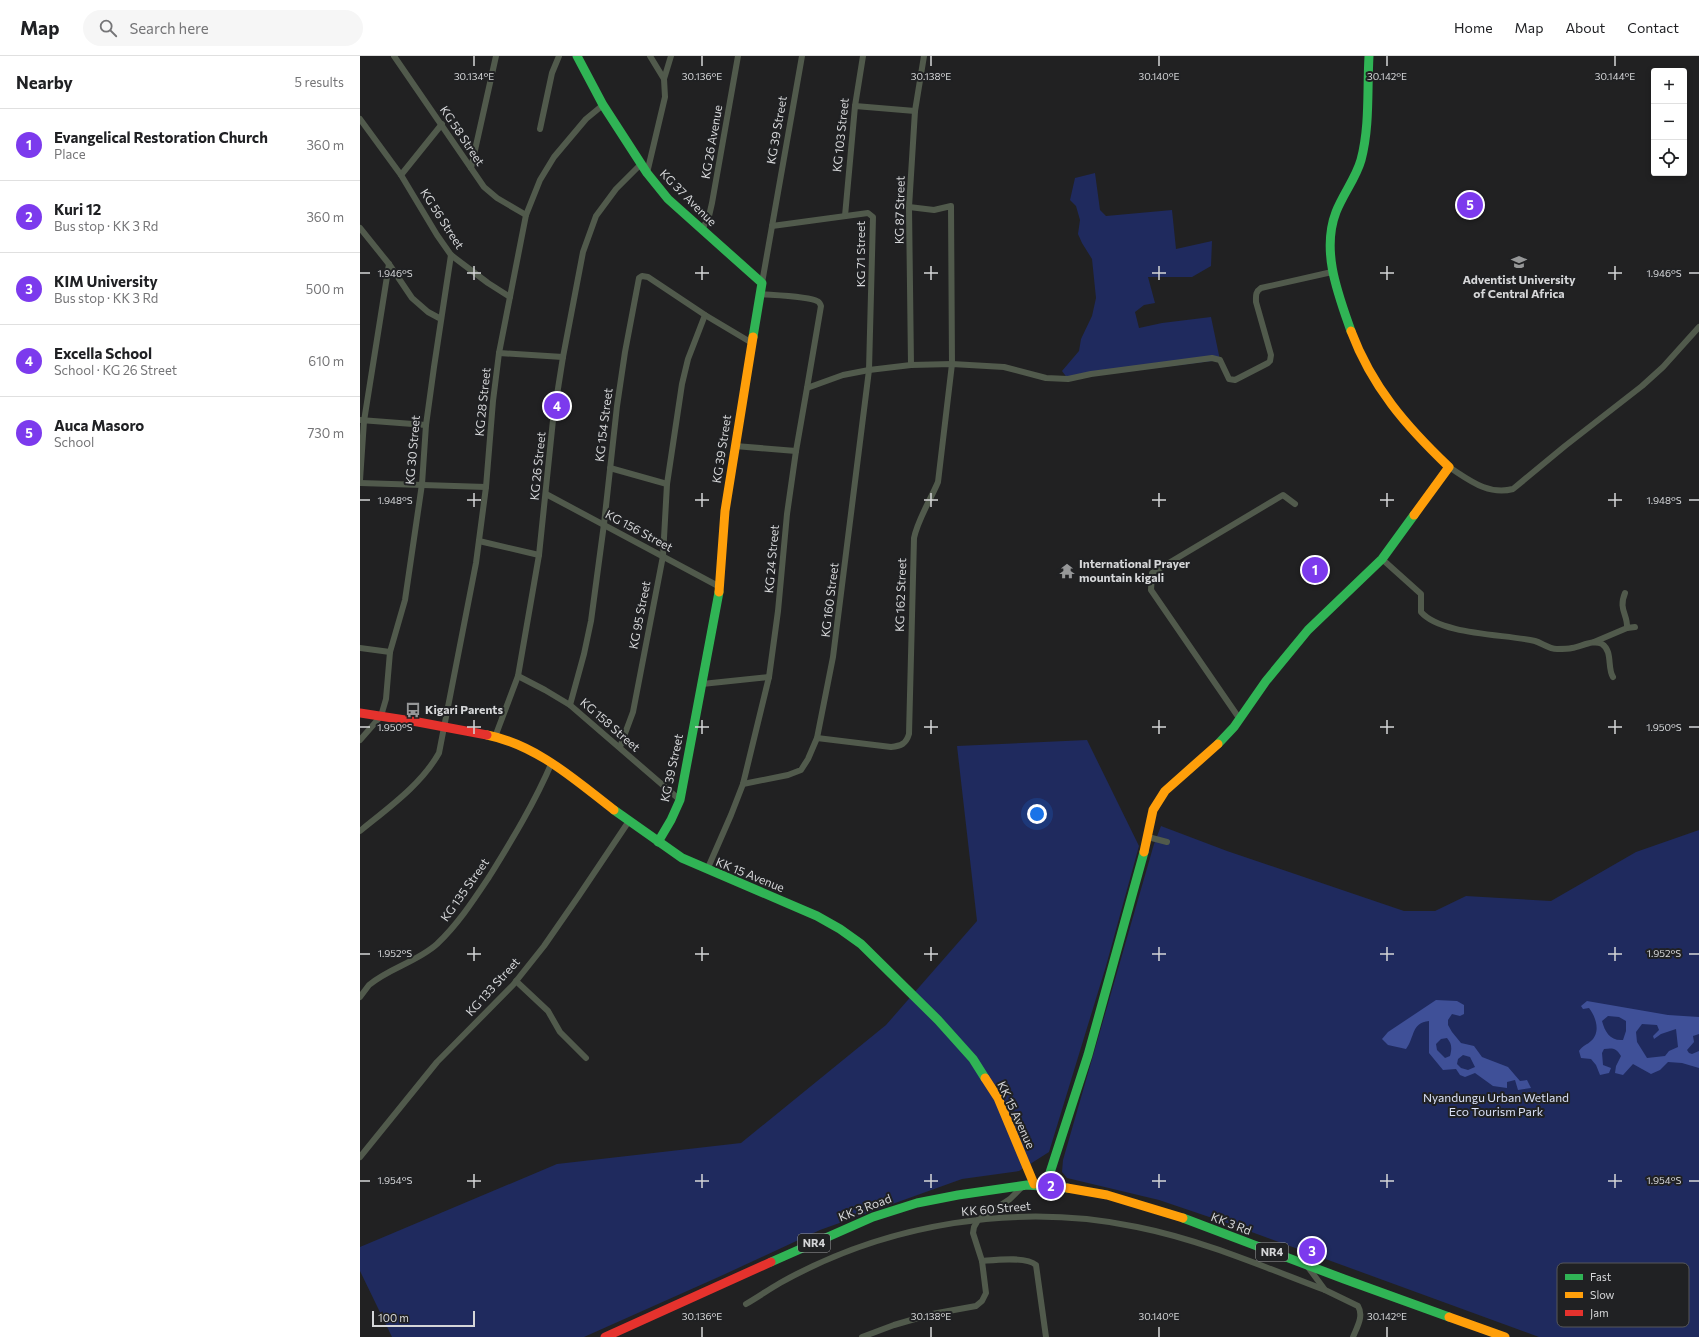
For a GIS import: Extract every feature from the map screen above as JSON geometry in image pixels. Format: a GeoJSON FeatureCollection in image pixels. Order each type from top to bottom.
{"type":"FeatureCollection","features":[{"type":"Feature","properties":{"kind":"main road","name":"KG 37 Avenue"},"geometry":{"type":"LineString","coordinates":[[577,56],[603,104],[640,164],[668,199],[762,283]]}},
{"type":"Feature","properties":{"kind":"main road"},"geometry":{"type":"LineString","coordinates":[[1046,1185],[1059,1149],[1091,1042],[1148,837],[1153,810],[1165,791],[1217,745],[1266,681],[1308,630],[1382,559],[1449,467],[1406,424],[1388,401],[1367,368],[1351,331],[1332,272],[1330,248],[1331,229],[1336,213],[1357,172],[1361,159],[1364,139],[1368,56]]}},
{"type":"Feature","properties":{"kind":"main road","name":"KG 39 Street"},"geometry":{"type":"LineString","coordinates":[[658,842],[671,820],[680,800],[702,684],[720,587],[724,511],[762,283]]}},
{"type":"Feature","properties":{"kind":"main road","name":"KK 15 Avenue"},"geometry":{"type":"LineString","coordinates":[[360,713],[495,737],[524,747],[552,762],[629,821],[682,858],[822,919],[861,944],[938,1020],[973,1060],[998,1098],[1034,1184]]}},
{"type":"Feature","properties":{"kind":"main road","name":"KK 3 Rd"},"geometry":{"type":"LineString","coordinates":[[1034,1184],[1095,1193],[1145,1206],[1505,1337]]}},
{"type":"Feature","properties":{"kind":"main road","name":"KK 3 Road"},"geometry":{"type":"LineString","coordinates":[[605,1337],[890,1210],[946,1197],[1034,1184]]}},
{"type":"Feature","properties":{"kind":"street","name":"KG 58 Street"},"geometry":{"type":"LineString","coordinates":[[394,56],[484,187],[497,198],[526,215]]}},
{"type":"Feature","properties":{"kind":"street"},"geometry":{"type":"LineString","coordinates":[[471,168],[496,56]]}},
{"type":"Feature","properties":{"kind":"street"},"geometry":{"type":"LineString","coordinates":[[540,129],[552,73],[559,56]]}},
{"type":"Feature","properties":{"kind":"street"},"geometry":{"type":"LineString","coordinates":[[650,56],[664,79]]}},
{"type":"Feature","properties":{"kind":"street"},"geometry":{"type":"LineString","coordinates":[[647,173],[663,110],[665,97],[664,79],[671,56]]}},
{"type":"Feature","properties":{"kind":"street","name":"KG 26 Avenue"},"geometry":{"type":"LineString","coordinates":[[702,230],[709,216],[712,203],[738,56]]}},
{"type":"Feature","properties":{"kind":"street","name":"KG 39 Street"},"geometry":{"type":"LineString","coordinates":[[762,283],[802,56]]}},
{"type":"Feature","properties":{"kind":"street","name":"KG 103 Street"},"geometry":{"type":"LineString","coordinates":[[845,216],[855,106],[863,56]]}},
{"type":"Feature","properties":{"kind":"street","name":"KG 87 Street"},"geometry":{"type":"LineString","coordinates":[[911,365],[909,207],[915,111],[924,56]]}},
{"type":"Feature","properties":{"kind":"street","name":"KG 28 Street"},"geometry":{"type":"LineString","coordinates":[[360,831],[417,783],[431,767],[439,753],[479,541],[486,487],[493,402],[499,353],[526,215],[540,180],[554,157],[586,119],[603,104]]}},
{"type":"Feature","properties":{"kind":"street"},"geometry":{"type":"LineString","coordinates":[[855,106],[915,111]]}},
{"type":"Feature","properties":{"kind":"street","name":"KG 56 Street"},"geometry":{"type":"LineString","coordinates":[[360,119],[402,175],[451,255],[488,283],[510,297]]}},
{"type":"Feature","properties":{"kind":"street"},"geometry":{"type":"LineString","coordinates":[[402,175],[442,124]]}},
{"type":"Feature","properties":{"kind":"street","name":"KG 26 Street"},"geometry":{"type":"LineString","coordinates":[[495,737],[518,676],[538,554],[546,494],[553,420],[563,357],[583,252],[593,223],[604,205],[640,164]]}},
{"type":"Feature","properties":{"kind":"street","name":"KG 162 Street"},"geometry":{"type":"LineString","coordinates":[[817,738],[891,747],[900,746],[906,742],[908,738],[914,538],[917,526],[938,482],[952,364],[951,206],[934,210],[909,207]]}},
{"type":"Feature","properties":{"kind":"street","name":"KG 71 Street"},"geometry":{"type":"LineString","coordinates":[[772,226],[868,213],[874,217],[869,370]]}},
{"type":"Feature","properties":{"kind":"street"},"geometry":{"type":"LineString","coordinates":[[360,228],[389,264],[412,298],[428,312],[441,319]]}},
{"type":"Feature","properties":{"kind":"street","name":"KG 30 Street"},"geometry":{"type":"LineString","coordinates":[[381,716],[386,699],[390,652],[405,600],[422,484],[426,424],[451,255]]}},
{"type":"Feature","properties":{"kind":"street"},"geometry":{"type":"LineString","coordinates":[[389,264],[362,421],[360,481],[486,487]]}},
{"type":"Feature","properties":{"kind":"street"},"geometry":{"type":"LineString","coordinates":[[807,388],[843,375],[911,365],[952,364],[1004,367],[1046,378],[1068,379],[1091,374],[1212,358],[1220,360],[1229,379],[1235,380],[1270,361],[1270,355],[1256,302],[1256,294],[1258,290],[1261,288],[1332,272]]}},
{"type":"Feature","properties":{"kind":"street","name":"KG 154 Street"},"geometry":{"type":"LineString","coordinates":[[570,705],[584,654],[591,621],[625,352],[639,278],[642,276],[648,277],[705,315],[752,343]]}},
{"type":"Feature","properties":{"kind":"street","name":"KG 24 Street"},"geometry":{"type":"LineString","coordinates":[[707,870],[743,784],[769,678],[778,611],[784,540],[796,451],[821,306],[820,302],[800,297],[760,294]]}},
{"type":"Feature","properties":{"kind":"street","name":"KG 95 Street"},"geometry":{"type":"LineString","coordinates":[[620,747],[633,712],[663,556],[668,484],[682,384],[688,359],[705,315]]}},
{"type":"Feature","properties":{"kind":"street"},"geometry":{"type":"LineString","coordinates":[[1449,467],[1485,489],[1504,491],[1513,489],[1564,446],[1642,386],[1663,367],[1699,327]]}},
{"type":"Feature","properties":{"kind":"street"},"geometry":{"type":"LineString","coordinates":[[499,353],[563,357]]}},
{"type":"Feature","properties":{"kind":"street","name":"KG 160 Street"},"geometry":{"type":"LineString","coordinates":[[743,784],[788,776],[801,770],[808,759],[817,738],[833,657],[869,370]]}},
{"type":"Feature","properties":{"kind":"street"},"geometry":{"type":"LineString","coordinates":[[362,421],[426,424]]}},
{"type":"Feature","properties":{"kind":"street"},"geometry":{"type":"LineString","coordinates":[[735,446],[796,451]]}},
{"type":"Feature","properties":{"kind":"street"},"geometry":{"type":"LineString","coordinates":[[610,468],[668,484]]}},
{"type":"Feature","properties":{"kind":"street","name":"KG 156 Street"},"geometry":{"type":"LineString","coordinates":[[546,494],[663,556],[693,574],[720,587]]}},
{"type":"Feature","properties":{"kind":"street"},"geometry":{"type":"LineString","coordinates":[[1239,718],[1151,590],[1152,572],[1283,495],[1295,504]]}},
{"type":"Feature","properties":{"kind":"street"},"geometry":{"type":"LineString","coordinates":[[479,541],[538,554]]}},
{"type":"Feature","properties":{"kind":"street"},"geometry":{"type":"LineString","coordinates":[[1382,559],[1421,594],[1421,612],[1436,623],[1481,634],[1536,641],[1555,650],[1571,649],[1594,642],[1627,628],[1635,627]]}},
{"type":"Feature","properties":{"kind":"street"},"geometry":{"type":"LineString","coordinates":[[1625,593],[1622,607],[1627,622],[1627,628]]}},
{"type":"Feature","properties":{"kind":"street"},"geometry":{"type":"LineString","coordinates":[[1605,647],[1612,634]]}},
{"type":"Feature","properties":{"kind":"street"},"geometry":{"type":"LineString","coordinates":[[1594,642],[1601,643],[1605,647],[1609,656],[1611,673],[1613,677]]}},
{"type":"Feature","properties":{"kind":"street"},"geometry":{"type":"LineString","coordinates":[[360,648],[390,652]]}},
{"type":"Feature","properties":{"kind":"street","name":"KG 158 Street"},"geometry":{"type":"LineString","coordinates":[[518,676],[570,705],[680,800]]}},
{"type":"Feature","properties":{"kind":"street"},"geometry":{"type":"LineString","coordinates":[[702,684],[769,678]]}},
{"type":"Feature","properties":{"kind":"street"},"geometry":{"type":"LineString","coordinates":[[360,740],[381,716]]}},
{"type":"Feature","properties":{"kind":"street","name":"KG 135 Street"},"geometry":{"type":"LineString","coordinates":[[360,997],[369,986],[388,973],[416,959],[436,945],[457,924],[500,859],[535,799],[552,762]]}},
{"type":"Feature","properties":{"kind":"street","name":"KG 133 Street"},"geometry":{"type":"LineString","coordinates":[[360,1158],[437,1062],[516,981],[544,946],[629,821]]}},
{"type":"Feature","properties":{"kind":"street"},"geometry":{"type":"LineString","coordinates":[[1148,837],[1168,842]]}},
{"type":"Feature","properties":{"kind":"street"},"geometry":{"type":"LineString","coordinates":[[516,981],[548,1011],[560,1032],[586,1058]]}},
{"type":"Feature","properties":{"kind":"street"},"geometry":{"type":"LineString","coordinates":[[862,1337],[894,1325],[932,1314],[976,1306],[982,1301],[986,1293],[982,1261],[974,1233],[974,1227],[978,1220],[1010,1199],[1024,1185]]}},
{"type":"Feature","properties":{"kind":"street","name":"KK 60 Street"},"geometry":{"type":"LineString","coordinates":[[746,1304],[780,1283],[814,1266],[853,1250],[914,1231],[978,1220],[1014,1217],[1060,1217],[1102,1220],[1176,1236],[1325,1290],[1358,1306],[1361,1311],[1361,1316],[1353,1337]]}},
{"type":"Feature","properties":{"kind":"street"},"geometry":{"type":"LineString","coordinates":[[982,1261],[1024,1260],[1032,1261],[1036,1265],[1046,1337]]}},
{"type":"Feature","properties":{"kind":"street"},"geometry":{"type":"LineString","coordinates":[[1307,1266],[1325,1290]]}},
{"type":"Feature","properties":{"kind":"green space"},"geometry":{"type":"Polygon","coordinates":[[[1095,173],[1100,210],[1106,216],[1172,210],[1176,249],[1212,241],[1211,266],[1192,277],[1148,277],[1155,303],[1144,305],[1135,312],[1139,328],[1162,323],[1211,317],[1220,360],[1068,379],[1062,371],[1079,351],[1081,339],[1092,316],[1096,298],[1092,259],[1078,234],[1080,220],[1076,206],[1070,200],[1075,178],[1095,173]]]}},
{"type":"Feature","properties":{"kind":"green space"},"geometry":{"type":"Polygon","coordinates":[[[1087,740],[1139,846],[1106,966],[1049,1152],[1019,1171],[962,1179],[820,1230],[584,1337],[392,1337],[360,1271],[360,1247],[557,1164],[741,1143],[886,1025],[977,921],[957,746],[1087,740]]]}},
{"type":"Feature","properties":{"kind":"green space","name":"Nyandungu Urban Wetland Eco Tourism Park"},"geometry":{"type":"Polygon","coordinates":[[[1161,826],[1227,851],[1404,911],[1435,911],[1466,896],[1551,901],[1636,852],[1699,830],[1699,1337],[1539,1337],[1227,1223],[1159,1200],[1067,1178],[1062,1172],[1063,1160],[1154,844],[1161,826]]]}},
{"type":"Feature","properties":{"kind":"shaded area"},"geometry":{"type":"Polygon","coordinates":[[[1436,1000],[1457,1001],[1464,1005],[1464,1014],[1460,1016],[1452,1014],[1448,1020],[1448,1025],[1461,1043],[1474,1046],[1482,1057],[1508,1067],[1520,1081],[1527,1080],[1531,1088],[1518,1090],[1515,1080],[1507,1082],[1507,1088],[1493,1086],[1475,1073],[1465,1077],[1460,1075],[1456,1069],[1443,1070],[1429,1053],[1429,1021],[1423,1022],[1416,1028],[1406,1049],[1388,1045],[1382,1039],[1388,1032],[1436,1000]],[[1447,1038],[1441,1039],[1436,1044],[1437,1050],[1445,1058],[1450,1056],[1451,1051],[1451,1044],[1447,1038]],[[1463,1055],[1458,1059],[1457,1064],[1461,1068],[1468,1070],[1475,1067],[1470,1057],[1463,1055]]]}},
{"type":"Feature","properties":{"kind":"shaded area"},"geometry":{"type":"Polygon","coordinates":[[[1587,1001],[1668,1015],[1699,1017],[1699,1034],[1693,1036],[1694,1042],[1687,1050],[1692,1054],[1699,1051],[1699,1068],[1682,1063],[1668,1062],[1660,1070],[1651,1074],[1633,1064],[1623,1075],[1615,1073],[1616,1066],[1621,1056],[1618,1051],[1604,1049],[1602,1053],[1603,1065],[1611,1068],[1609,1073],[1600,1075],[1596,1065],[1591,1059],[1581,1058],[1579,1051],[1591,1041],[1597,1029],[1592,1012],[1589,1008],[1583,1009],[1581,1006],[1587,1001]],[[1608,1016],[1602,1021],[1605,1029],[1611,1037],[1618,1040],[1623,1040],[1626,1031],[1626,1021],[1619,1017],[1608,1016]],[[1642,1024],[1636,1032],[1637,1042],[1647,1058],[1665,1056],[1669,1051],[1678,1047],[1676,1029],[1661,1034],[1654,1039],[1653,1036],[1659,1030],[1657,1025],[1642,1024]]]}},
{"type":"Feature","properties":{"kind":"traffic: fast"},"geometry":{"type":"LineString","coordinates":[[577,56],[603,105],[647,173],[668,199],[762,283],[753,337]]}},
{"type":"Feature","properties":{"kind":"traffic: fast"},"geometry":{"type":"LineString","coordinates":[[1351,331],[1333,272],[1330,242],[1336,212],[1359,167],[1364,147],[1367,121],[1369,56]]}},
{"type":"Feature","properties":{"kind":"traffic: fast"},"geometry":{"type":"LineString","coordinates":[[1218,744],[1234,727],[1266,681],[1308,630],[1382,559],[1414,515]]}},
{"type":"Feature","properties":{"kind":"traffic: fast"},"geometry":{"type":"LineString","coordinates":[[658,842],[671,820],[680,800],[719,592]]}},
{"type":"Feature","properties":{"kind":"traffic: fast"},"geometry":{"type":"LineString","coordinates":[[614,810],[682,858],[817,916],[840,929],[861,944],[938,1020],[973,1059],[985,1078]]}},
{"type":"Feature","properties":{"kind":"traffic: fast"},"geometry":{"type":"LineString","coordinates":[[1046,1185],[1088,1055],[1144,852]]}},
{"type":"Feature","properties":{"kind":"traffic: fast"},"geometry":{"type":"LineString","coordinates":[[771,1262],[873,1217],[917,1203],[958,1195],[1027,1185],[1067,1188]]}},
{"type":"Feature","properties":{"kind":"traffic: fast"},"geometry":{"type":"LineString","coordinates":[[1183,1218],[1449,1317]]}},
{"type":"Feature","properties":{"kind":"traffic: slow"},"geometry":{"type":"LineString","coordinates":[[1351,331],[1369,370],[1392,405],[1418,436],[1449,467],[1414,515]]}},
{"type":"Feature","properties":{"kind":"traffic: slow"},"geometry":{"type":"LineString","coordinates":[[719,592],[725,511],[753,337]]}},
{"type":"Feature","properties":{"kind":"traffic: slow"},"geometry":{"type":"LineString","coordinates":[[487,735],[505,740],[539,755],[555,765],[614,810]]}},
{"type":"Feature","properties":{"kind":"traffic: slow"},"geometry":{"type":"LineString","coordinates":[[1144,852],[1153,810],[1165,791],[1218,744]]}},
{"type":"Feature","properties":{"kind":"traffic: slow"},"geometry":{"type":"LineString","coordinates":[[985,1078],[998,1098],[1034,1184]]}},
{"type":"Feature","properties":{"kind":"traffic: slow"},"geometry":{"type":"LineString","coordinates":[[1067,1188],[1107,1195],[1183,1218]]}},
{"type":"Feature","properties":{"kind":"traffic: slow"},"geometry":{"type":"LineString","coordinates":[[1449,1317],[1505,1337]]}},
{"type":"Feature","properties":{"kind":"traffic: jam"},"geometry":{"type":"LineString","coordinates":[[360,713],[487,735]]}},
{"type":"Feature","properties":{"kind":"traffic: jam"},"geometry":{"type":"LineString","coordinates":[[605,1337],[771,1262]]}},
{"type":"Feature","properties":{"kind":"place","name":"Auca Masoro"},"geometry":{"type":"Point","coordinates":[1470,205]}},
{"type":"Feature","properties":{"kind":"place","name":"Adventist University of Central Africa"},"geometry":{"type":"Point","coordinates":[1519,262]}},
{"type":"Feature","properties":{"kind":"place","name":"Excella School"},"geometry":{"type":"Point","coordinates":[557,406]}},
{"type":"Feature","properties":{"kind":"place","name":"Evangelical Restoration Church"},"geometry":{"type":"Point","coordinates":[1315,570]}},
{"type":"Feature","properties":{"kind":"place","name":"International Prayer mountain kigali"},"geometry":{"type":"Point","coordinates":[1067,571]}},
{"type":"Feature","properties":{"kind":"place","name":"Kigari Parents"},"geometry":{"type":"Point","coordinates":[413,710]}},
{"type":"Feature","properties":{"kind":"place","name":"Kuri 12"},"geometry":{"type":"Point","coordinates":[1051,1186]}},
{"type":"Feature","properties":{"kind":"place","name":"KIM University"},"geometry":{"type":"Point","coordinates":[1312,1251]}}]}
